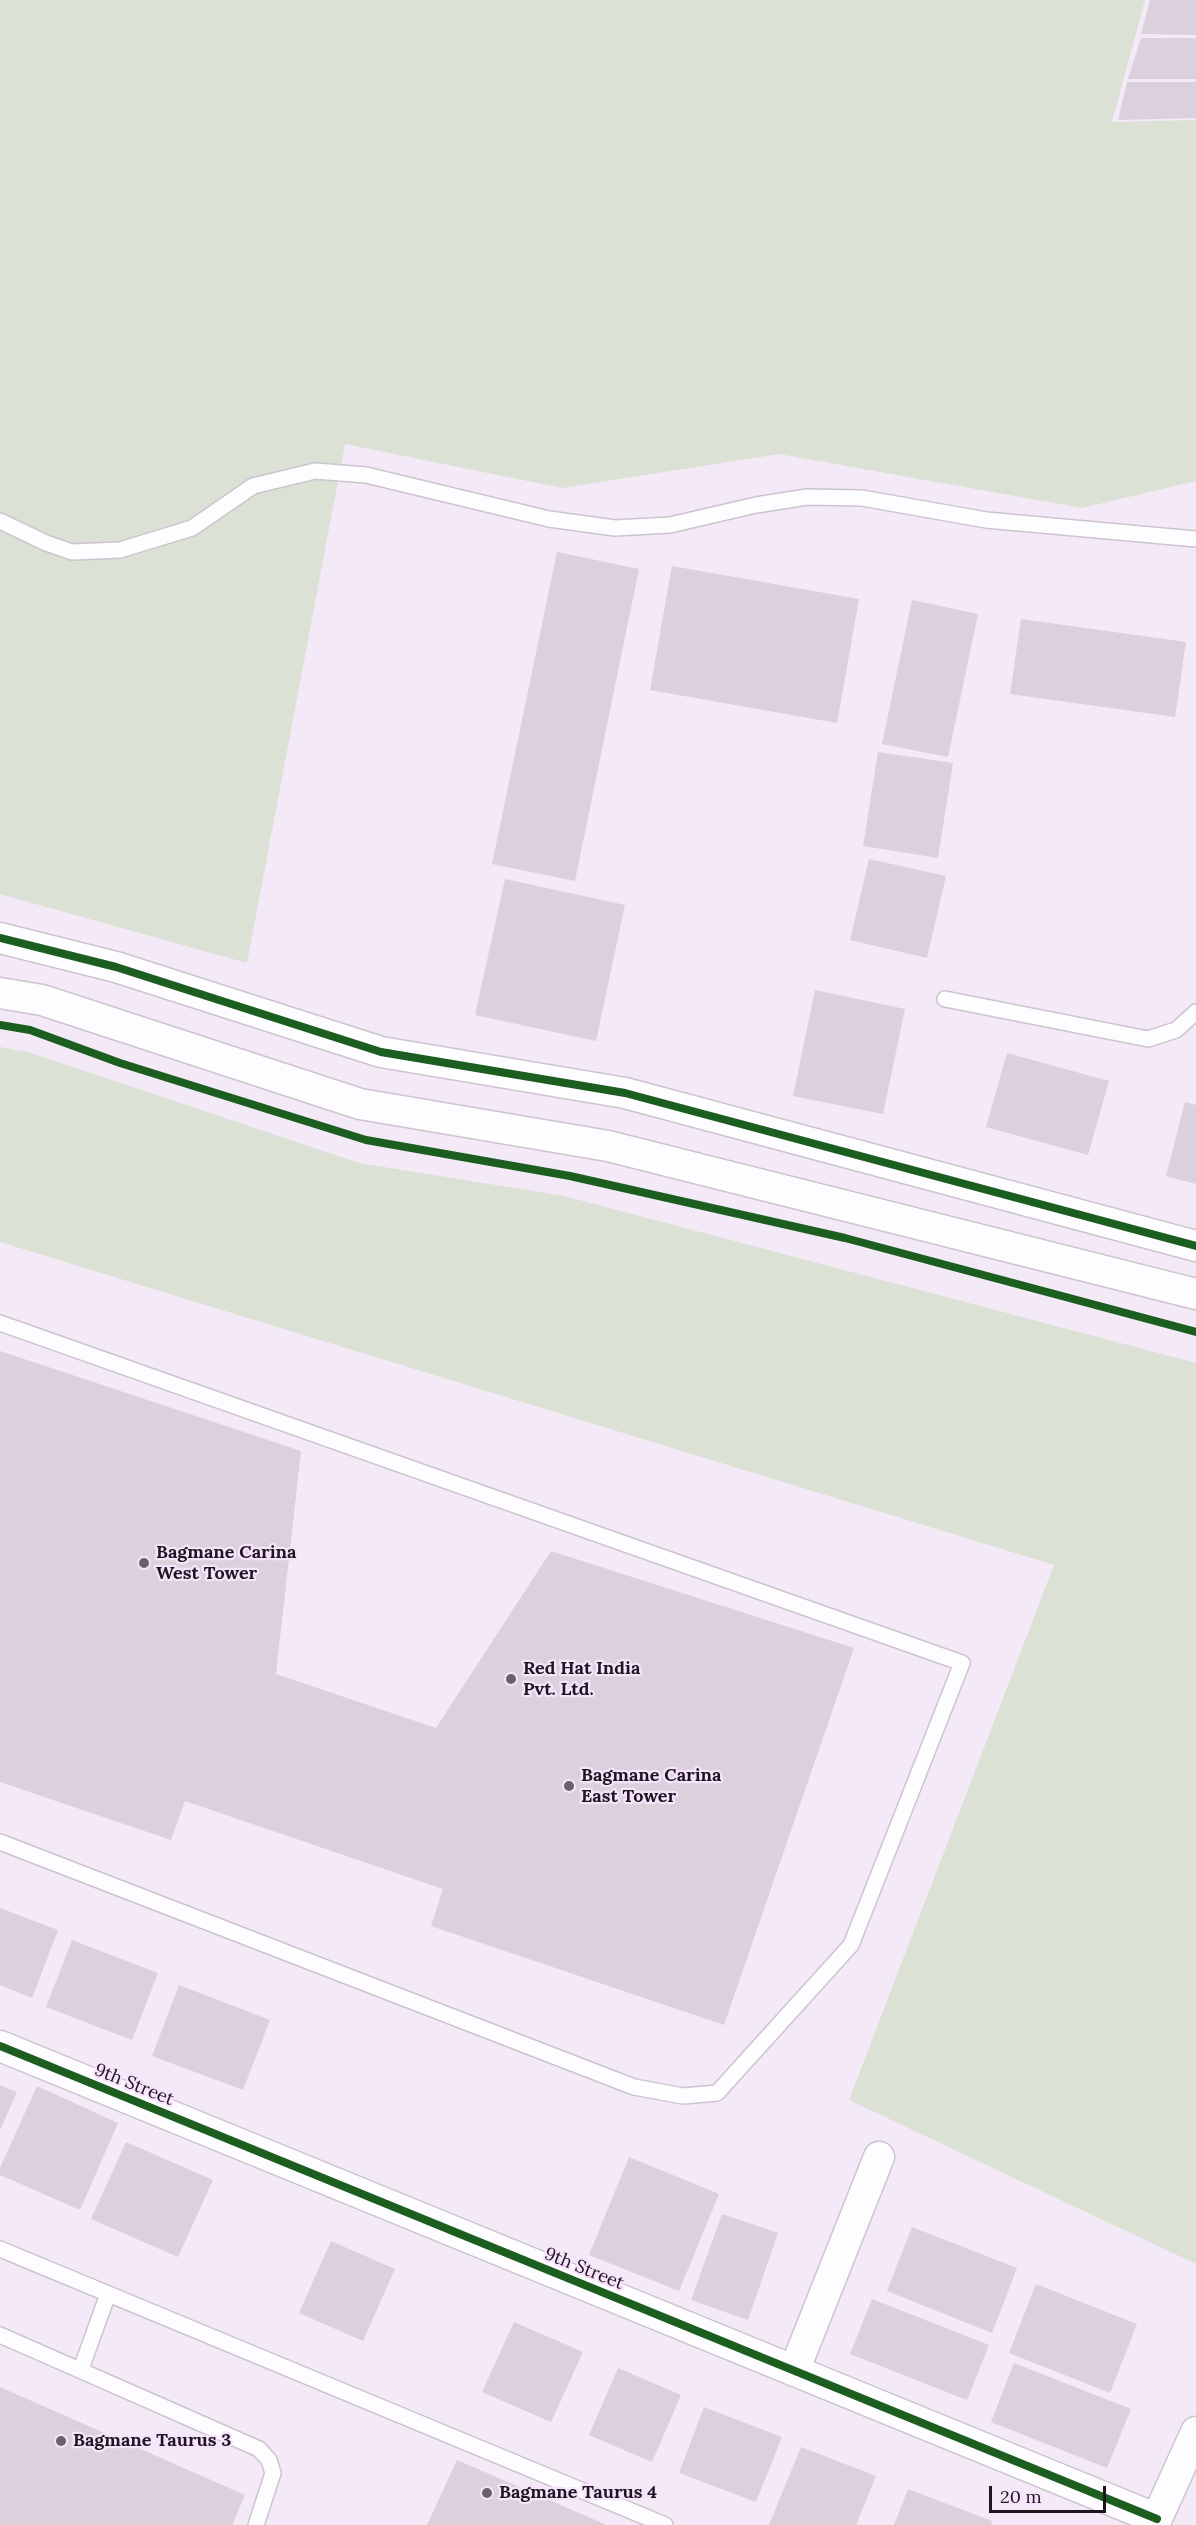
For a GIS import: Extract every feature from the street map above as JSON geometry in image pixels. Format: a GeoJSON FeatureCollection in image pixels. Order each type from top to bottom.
{"type":"FeatureCollection","features":[{"type":"Feature","properties":{"kind":"street"},"geometry":{"type":"LineString","coordinates":[[0,938],[116,967],[381,1052],[625,1093],[1196,1246]]}},
{"type":"Feature","properties":{"kind":"street"},"geometry":{"type":"LineString","coordinates":[[0,993],[42,1000],[360,1104],[608,1146],[1196,1294]]}},
{"type":"Feature","properties":{"kind":"street","name":"9th Street"},"geometry":{"type":"LineString","coordinates":[[0,2046],[794,2371],[1155,2522]]}},
{"type":"Feature","properties":{"kind":"street"},"geometry":{"type":"LineString","coordinates":[[794,2371],[879,2157]]}},
{"type":"Feature","properties":{"kind":"street"},"geometry":{"type":"LineString","coordinates":[[1155,2522],[1196,2432]]}},
{"type":"Feature","properties":{"kind":"lane"},"geometry":{"type":"LineString","coordinates":[[0,521],[45,543],[72,552],[120,550],[192,528],[253,486],[315,471],[366,475],[549,519],[615,528],[670,525],[756,505],[807,497],[862,498],[986,520],[1196,539]]}},
{"type":"Feature","properties":{"kind":"lane"},"geometry":{"type":"LineString","coordinates":[[945,999],[1148,1040],[1176,1030],[1196,1012]]}},
{"type":"Feature","properties":{"kind":"lane"},"geometry":{"type":"LineString","coordinates":[[0,1323],[962,1663],[851,1945],[717,2093],[683,2096],[634,2087],[0,1842]]}},
{"type":"Feature","properties":{"kind":"lane"},"geometry":{"type":"LineString","coordinates":[[0,2249],[665,2525]]}},
{"type":"Feature","properties":{"kind":"lane"},"geometry":{"type":"LineString","coordinates":[[81,2369],[108,2294]]}},
{"type":"Feature","properties":{"kind":"lane"},"geometry":{"type":"LineString","coordinates":[[0,2335],[259,2450],[269,2460],[273,2473],[256,2525]]}},
{"type":"Feature","properties":{"kind":"shaded area"},"geometry":{"type":"Polygon","coordinates":[[[0,0],[1145,0],[1112,122],[1196,120],[1196,481],[1082,508],[779,454],[562,488],[345,444],[247,963],[0,894],[0,0]]]}},
{"type":"Feature","properties":{"kind":"shaded area"},"geometry":{"type":"Polygon","coordinates":[[[0,1047],[28,1052],[359,1163],[564,1196],[1196,1363],[1196,2264],[849,2100],[1054,1565],[0,1242],[0,1047]]]}},
{"type":"Feature","properties":{"kind":"building"},"geometry":{"type":"Polygon","coordinates":[[[1150,0],[1196,0],[1196,35],[1141,34],[1150,0]]]}},
{"type":"Feature","properties":{"kind":"building"},"geometry":{"type":"Polygon","coordinates":[[[1141,38],[1196,38],[1196,79],[1128,79],[1141,38]]]}},
{"type":"Feature","properties":{"kind":"building"},"geometry":{"type":"Polygon","coordinates":[[[1127,82],[1196,82],[1196,118],[1118,120],[1127,82]]]}},
{"type":"Feature","properties":{"kind":"building"},"geometry":{"type":"Polygon","coordinates":[[[557,552],[639,569],[575,881],[492,864],[557,552]]]}},
{"type":"Feature","properties":{"kind":"building"},"geometry":{"type":"Polygon","coordinates":[[[672,566],[859,599],[837,723],[650,690],[672,566]]]}},
{"type":"Feature","properties":{"kind":"building"},"geometry":{"type":"Polygon","coordinates":[[[912,600],[978,614],[948,757],[882,744],[912,600]]]}},
{"type":"Feature","properties":{"kind":"building"},"geometry":{"type":"Polygon","coordinates":[[[1021,619],[1186,642],[1175,717],[1010,694],[1021,619]]]}},
{"type":"Feature","properties":{"kind":"building"},"geometry":{"type":"Polygon","coordinates":[[[878,752],[953,763],[938,858],[863,846],[878,752]]]}},
{"type":"Feature","properties":{"kind":"building"},"geometry":{"type":"Polygon","coordinates":[[[869,859],[946,876],[927,958],[850,940],[869,859]]]}},
{"type":"Feature","properties":{"kind":"building"},"geometry":{"type":"Polygon","coordinates":[[[505,879],[625,905],[596,1041],[475,1015],[505,879]]]}},
{"type":"Feature","properties":{"kind":"building"},"geometry":{"type":"Polygon","coordinates":[[[815,990],[905,1009],[883,1114],[793,1096],[815,990]]]}},
{"type":"Feature","properties":{"kind":"building"},"geometry":{"type":"Polygon","coordinates":[[[1007,1053],[1109,1081],[1088,1155],[986,1127],[1007,1053]]]}},
{"type":"Feature","properties":{"kind":"building"},"geometry":{"type":"Polygon","coordinates":[[[1185,1102],[1196,1105],[1196,1184],[1166,1176],[1185,1102]]]}},
{"type":"Feature","properties":{"kind":"building"},"geometry":{"type":"Polygon","coordinates":[[[0,1351],[301,1451],[276,1674],[436,1728],[551,1551],[854,1648],[724,2025],[431,1926],[443,1889],[185,1801],[171,1840],[0,1782],[0,1351]]]}},
{"type":"Feature","properties":{"kind":"building"},"geometry":{"type":"Polygon","coordinates":[[[0,1908],[58,1930],[32,1998],[0,1985],[0,1908]]]}},
{"type":"Feature","properties":{"kind":"building"},"geometry":{"type":"Polygon","coordinates":[[[72,1940],[158,1973],[132,2040],[46,2007],[72,1940]]]}},
{"type":"Feature","properties":{"kind":"building"},"geometry":{"type":"Polygon","coordinates":[[[179,1985],[270,2020],[243,2090],[152,2056],[179,1985]]]}},
{"type":"Feature","properties":{"kind":"building"},"geometry":{"type":"Polygon","coordinates":[[[0,2085],[17,2092],[0,2130],[0,2085]]]}},
{"type":"Feature","properties":{"kind":"building"},"geometry":{"type":"Polygon","coordinates":[[[37,2086],[118,2123],[80,2210],[0,2175],[0,2168],[37,2086]]]}},
{"type":"Feature","properties":{"kind":"building"},"geometry":{"type":"Polygon","coordinates":[[[126,2142],[213,2180],[178,2257],[91,2219],[126,2142]]]}},
{"type":"Feature","properties":{"kind":"building"},"geometry":{"type":"Polygon","coordinates":[[[629,2157],[719,2194],[679,2291],[589,2255],[629,2157]]]}},
{"type":"Feature","properties":{"kind":"building"},"geometry":{"type":"Polygon","coordinates":[[[722,2214],[778,2233],[748,2320],[691,2300],[722,2214]]]}},
{"type":"Feature","properties":{"kind":"building"},"geometry":{"type":"Polygon","coordinates":[[[912,2227],[1017,2268],[992,2333],[887,2291],[912,2227]]]}},
{"type":"Feature","properties":{"kind":"building"},"geometry":{"type":"Polygon","coordinates":[[[331,2241],[395,2269],[363,2341],[299,2313],[331,2241]]]}},
{"type":"Feature","properties":{"kind":"building"},"geometry":{"type":"Polygon","coordinates":[[[1036,2284],[1137,2324],[1110,2393],[1009,2353],[1036,2284]]]}},
{"type":"Feature","properties":{"kind":"building"},"geometry":{"type":"Polygon","coordinates":[[[872,2299],[989,2345],[967,2400],[850,2354],[872,2299]]]}},
{"type":"Feature","properties":{"kind":"building"},"geometry":{"type":"Polygon","coordinates":[[[514,2322],[583,2352],[551,2422],[482,2392],[514,2322]]]}},
{"type":"Feature","properties":{"kind":"building"},"geometry":{"type":"Polygon","coordinates":[[[1014,2363],[1131,2409],[1107,2468],[991,2422],[1014,2363]]]}},
{"type":"Feature","properties":{"kind":"building"},"geometry":{"type":"Polygon","coordinates":[[[618,2368],[681,2395],[652,2462],[589,2435],[618,2368]]]}},
{"type":"Feature","properties":{"kind":"building","name":"Bagmane Taurus 3"},"geometry":{"type":"Polygon","coordinates":[[[0,2387],[245,2495],[232,2525],[0,2525],[0,2387]]]}},
{"type":"Feature","properties":{"kind":"building"},"geometry":{"type":"Polygon","coordinates":[[[704,2407],[782,2437],[756,2502],[679,2473],[704,2407]]]}},
{"type":"Feature","properties":{"kind":"building"},"geometry":{"type":"Polygon","coordinates":[[[801,2447],[876,2476],[856,2525],[769,2525],[801,2447]]]}},
{"type":"Feature","properties":{"kind":"building","name":"Bagmane Taurus 4"},"geometry":{"type":"Polygon","coordinates":[[[457,2460],[607,2525],[427,2525],[457,2460]]]}},
{"type":"Feature","properties":{"kind":"building"},"geometry":{"type":"Polygon","coordinates":[[[908,2489],[992,2521],[991,2525],[894,2525],[908,2489]]]}},
{"type":"Feature","properties":{"kind":"cycle path"},"geometry":{"type":"LineString","coordinates":[[0,938],[116,967],[381,1052],[625,1093],[1196,1246]]}},
{"type":"Feature","properties":{"kind":"cycle path"},"geometry":{"type":"LineString","coordinates":[[0,1025],[30,1030],[120,1063],[366,1140],[570,1176],[845,1238],[1196,1332]]}},
{"type":"Feature","properties":{"kind":"cycle path"},"geometry":{"type":"LineString","coordinates":[[0,2046],[1157,2519]]}},
{"type":"Feature","properties":{"kind":"place","name":"Bagmane Carina West Tower"},"geometry":{"type":"Point","coordinates":[144,1563]}},
{"type":"Feature","properties":{"kind":"place","name":"Red Hat India Pvt. Ltd."},"geometry":{"type":"Point","coordinates":[511,1679]}},
{"type":"Feature","properties":{"kind":"place","name":"Bagmane Carina East Tower"},"geometry":{"type":"Point","coordinates":[569,1786]}},
{"type":"Feature","properties":{"kind":"place","name":"Bagmane Taurus 3"},"geometry":{"type":"Point","coordinates":[61,2441]}},
{"type":"Feature","properties":{"kind":"place","name":"Bagmane Taurus 4"},"geometry":{"type":"Point","coordinates":[487,2493]}}]}
